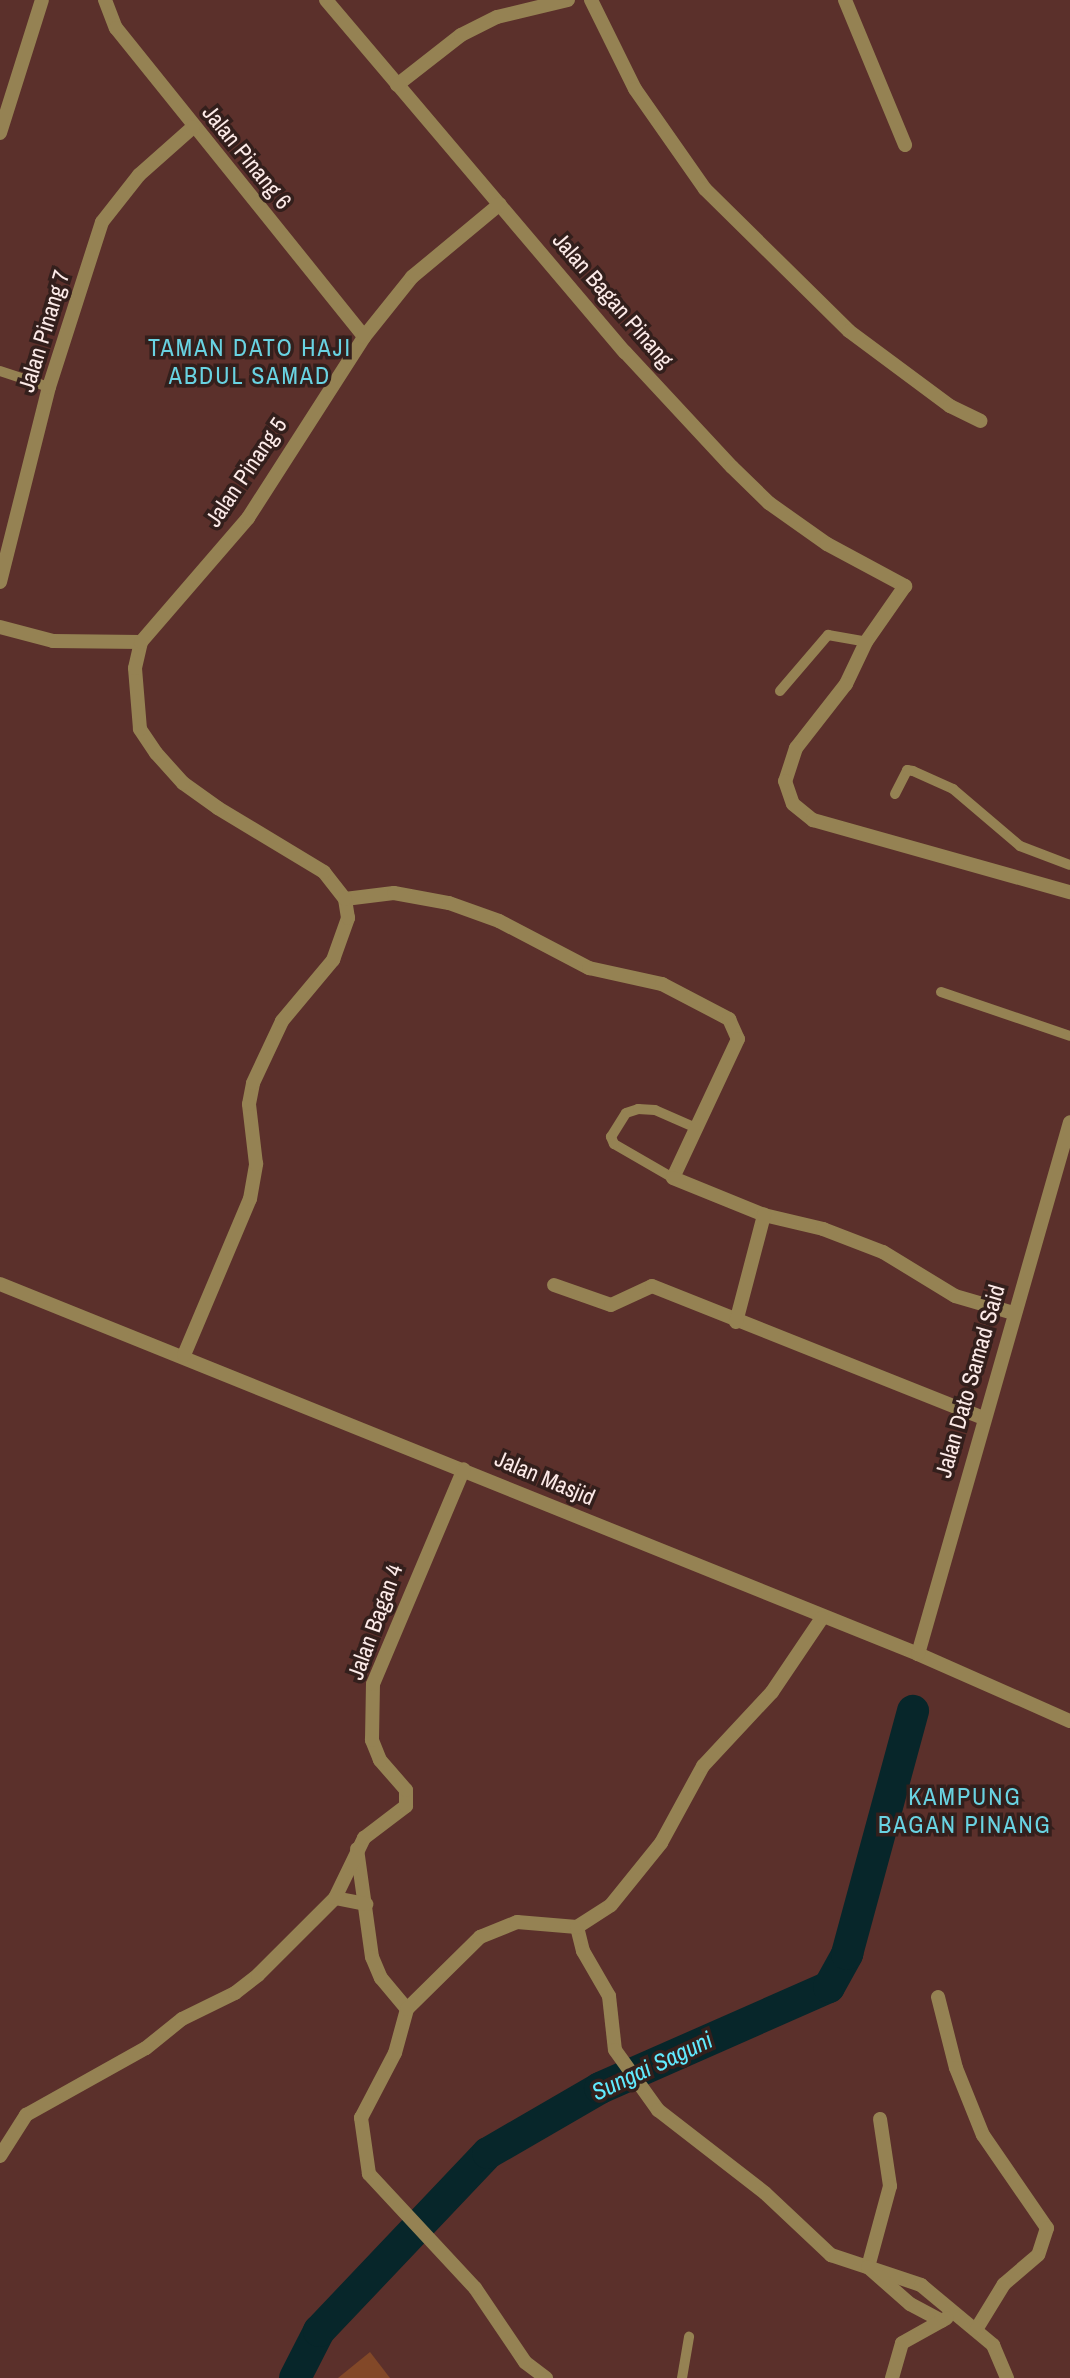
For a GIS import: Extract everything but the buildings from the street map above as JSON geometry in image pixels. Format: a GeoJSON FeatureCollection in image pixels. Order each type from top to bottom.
{"type":"FeatureCollection","features":[{"type":"Feature","properties":{"kind":"street"},"geometry":{"type":"LineString","coordinates":[[1,129],[42,0]]}},
{"type":"Feature","properties":{"kind":"street","name":"Jalan Pinang 6"},"geometry":{"type":"LineString","coordinates":[[105,0],[116,28],[364,337]]}},
{"type":"Feature","properties":{"kind":"street","name":"Jalan Bagan Pinang"},"geometry":{"type":"LineString","coordinates":[[326,0],[625,352],[769,503],[827,544],[905,586],[866,642]]}},
{"type":"Feature","properties":{"kind":"street"},"geometry":{"type":"LineString","coordinates":[[397,85],[461,36],[497,17],[568,0]]}},
{"type":"Feature","properties":{"kind":"street"},"geometry":{"type":"LineString","coordinates":[[591,0],[635,89],[730,216],[849,331],[950,406],[981,421]]}},
{"type":"Feature","properties":{"kind":"street"},"geometry":{"type":"LineString","coordinates":[[845,0],[905,145]]}},
{"type":"Feature","properties":{"kind":"street","name":"Jalan Pinang 7"},"geometry":{"type":"LineString","coordinates":[[0,582],[49,387],[102,222],[139,175],[193,127]]}},
{"type":"Feature","properties":{"kind":"street","name":"Jalan Pinang 5"},"geometry":{"type":"LineString","coordinates":[[141,642],[247,518],[364,337],[412,277],[500,204]]}},
{"type":"Feature","properties":{"kind":"street"},"geometry":{"type":"LineString","coordinates":[[0,626],[54,641],[141,642],[135,668],[140,729],[156,753],[218,808],[324,873],[345,898],[343,941],[282,1021],[253,1083],[249,1104],[256,1164],[250,1199],[184,1355]]}},
{"type":"Feature","properties":{"kind":"street"},"geometry":{"type":"LineString","coordinates":[[866,642],[846,684],[786,769],[793,804],[813,820],[1070,892]]}},
{"type":"Feature","properties":{"kind":"street"},"geometry":{"type":"LineString","coordinates":[[345,898],[394,892],[449,903],[499,921],[589,968],[662,984],[729,1019],[738,1039],[694,1127],[673,1178],[764,1215],[883,1252],[955,1296],[1013,1313]]}},
{"type":"Feature","properties":{"kind":"street","name":"Jalan Dato Samad Said"},"geometry":{"type":"LineString","coordinates":[[918,1654],[1013,1313],[1067,1143],[1070,1122]]}},
{"type":"Feature","properties":{"kind":"street"},"geometry":{"type":"LineString","coordinates":[[736,1322],[764,1215]]}},
{"type":"Feature","properties":{"kind":"street","name":"Jalan Masjid"},"geometry":{"type":"LineString","coordinates":[[0,1284],[184,1355],[822,1618],[918,1654],[1070,1721]]}},
{"type":"Feature","properties":{"kind":"street"},"geometry":{"type":"LineString","coordinates":[[554,1285],[611,1305],[652,1286],[736,1322],[910,1385],[983,1418]]}},
{"type":"Feature","properties":{"kind":"street","name":"Jalan Bagan 4"},"geometry":{"type":"LineString","coordinates":[[357,1848],[406,1807],[406,1790],[380,1760],[372,1740],[373,1684],[464,1469]]}},
{"type":"Feature","properties":{"kind":"street"},"geometry":{"type":"LineString","coordinates":[[546,2378],[525,2362],[475,2288],[404,2218],[369,2174],[361,2118],[395,2053],[407,2009],[497,1927],[517,1922],[577,1927],[597,1918],[625,1890],[661,1843],[703,1766],[772,1692],[822,1618]]}},
{"type":"Feature","properties":{"kind":"street"},"geometry":{"type":"LineString","coordinates":[[0,2156],[26,2115],[146,2048],[182,2019],[234,1993],[335,1898],[357,1848]]}},
{"type":"Feature","properties":{"kind":"street"},"geometry":{"type":"LineString","coordinates":[[357,1848],[372,1957],[381,1978],[407,2009]]}},
{"type":"Feature","properties":{"kind":"street"},"geometry":{"type":"LineString","coordinates":[[335,1898],[366,1904]]}},
{"type":"Feature","properties":{"kind":"street"},"geometry":{"type":"LineString","coordinates":[[577,1927],[583,1951],[609,1996],[611,2035],[622,2063],[658,2110],[765,2193],[817,2245],[868,2267],[921,2285],[948,2318]]}},
{"type":"Feature","properties":{"kind":"street"},"geometry":{"type":"LineString","coordinates":[[939,1997],[956,2068],[983,2136],[1047,2228],[1038,2255],[1004,2284],[976,2328]]}},
{"type":"Feature","properties":{"kind":"street"},"geometry":{"type":"LineString","coordinates":[[868,2267],[890,2186],[880,2119]]}},
{"type":"Feature","properties":{"kind":"street"},"geometry":{"type":"LineString","coordinates":[[868,2267],[911,2304],[976,2328],[993,2345],[1007,2378]]}},
{"type":"Feature","properties":{"kind":"street"},"geometry":{"type":"LineString","coordinates":[[891,2378],[902,2343],[948,2318]]}},
{"type":"Feature","properties":{"kind":"lane"},"geometry":{"type":"LineString","coordinates":[[0,371],[49,387]]}},
{"type":"Feature","properties":{"kind":"lane"},"geometry":{"type":"LineString","coordinates":[[780,691],[828,635],[866,642]]}},
{"type":"Feature","properties":{"kind":"lane"},"geometry":{"type":"LineString","coordinates":[[895,794],[907,770],[913,771],[953,789],[1020,846],[1070,865]]}},
{"type":"Feature","properties":{"kind":"lane"},"geometry":{"type":"LineString","coordinates":[[941,992],[1070,1036]]}},
{"type":"Feature","properties":{"kind":"lane"},"geometry":{"type":"LineString","coordinates":[[673,1178],[614,1144],[611,1137],[626,1113],[638,1110],[655,1110],[694,1127]]}},
{"type":"Feature","properties":{"kind":"lane"},"geometry":{"type":"LineString","coordinates":[[682,2378],[689,2337]]}},
{"type":"Feature","properties":{"kind":"waterway","name":"Sungai Saguni"},"geometry":{"type":"LineString","coordinates":[[295,2378],[319,2331],[488,2153],[600,2088],[829,1987],[847,1954],[913,1711]]}},
{"type":"Feature","properties":{"kind":"district","name":"TAMAN DATO HAJI ABDUL SAMAD"},"geometry":{"type":"Point","coordinates":[250,362]}},
{"type":"Feature","properties":{"kind":"district","name":"KAMPUNG BAGAN PINANG"},"geometry":{"type":"Point","coordinates":[965,1811]}}]}
